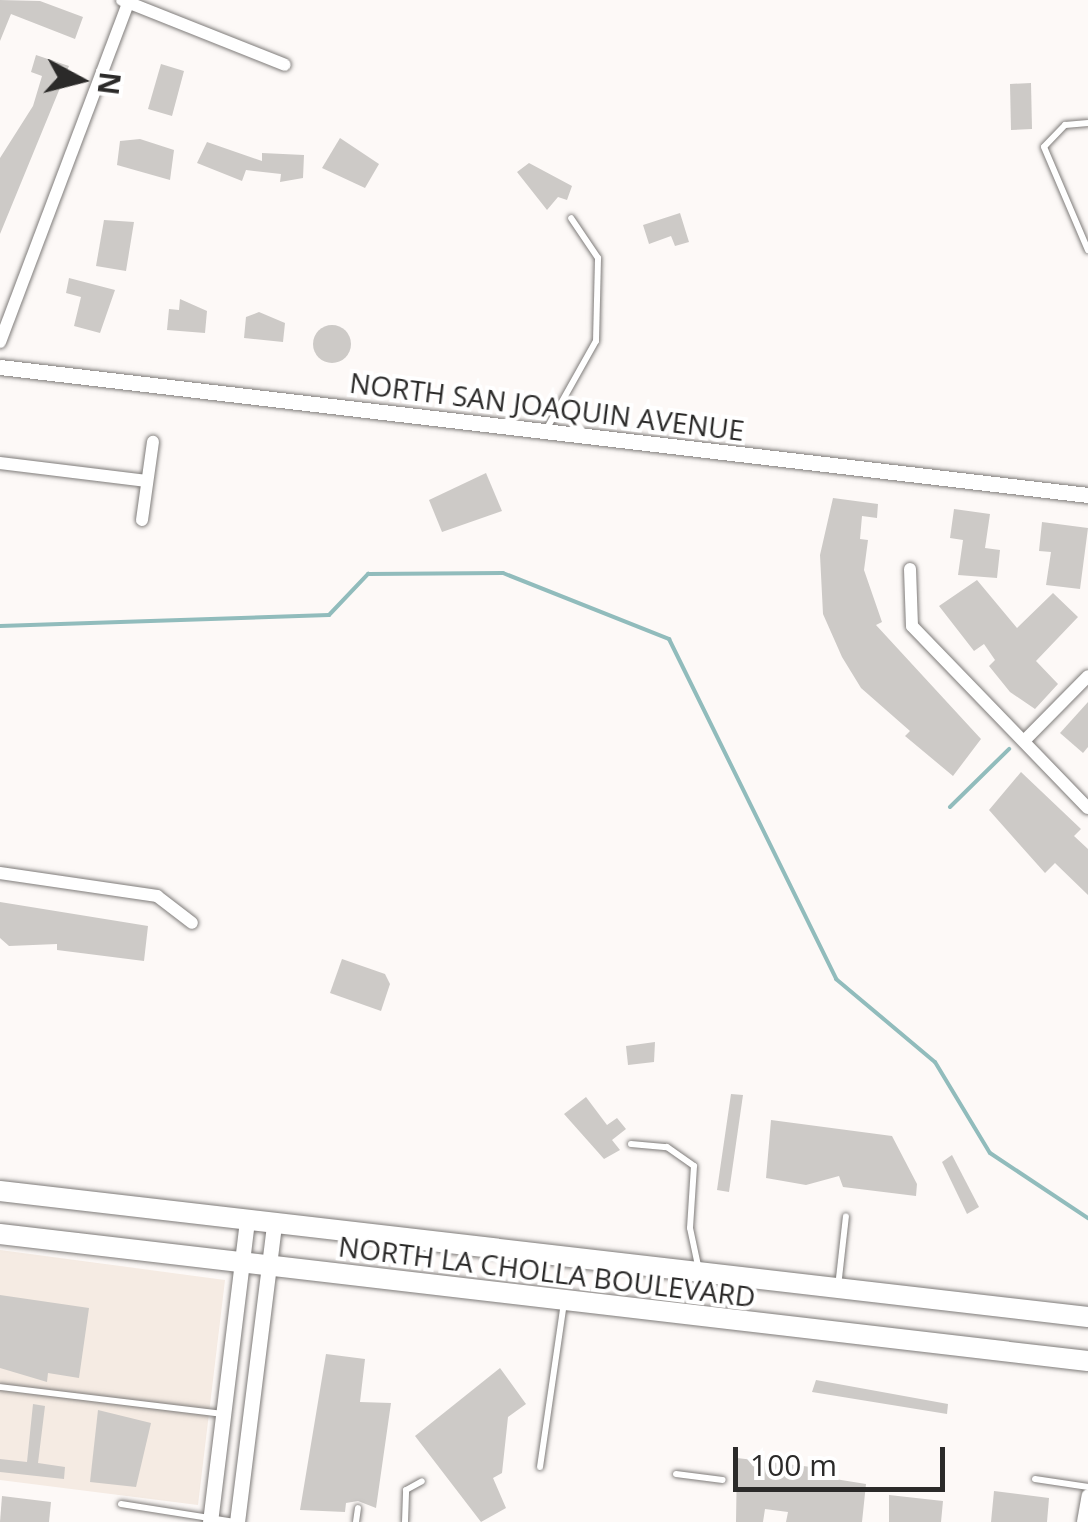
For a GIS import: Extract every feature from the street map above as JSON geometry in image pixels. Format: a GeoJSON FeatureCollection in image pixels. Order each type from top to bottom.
{"type":"FeatureCollection","features":[{"type":"Feature","properties":{"kind":"main road","name":"NORTH LA CHOLLA BOULEVARD"},"geometry":{"type":"LineString","coordinates":[[0,1191],[1088,1317]]}},
{"type":"Feature","properties":{"kind":"main road","name":"NORTH LA CHOLLA BOULEVARD"},"geometry":{"type":"LineString","coordinates":[[0,1234],[1088,1361]]}},
{"type":"Feature","properties":{"kind":"street"},"geometry":{"type":"LineString","coordinates":[[0,342],[126,1],[285,65]]}},
{"type":"Feature","properties":{"kind":"street","name":"NORTH SAN JOAQUIN AVENUE"},"geometry":{"type":"LineString","coordinates":[[0,367],[1088,495]]}},
{"type":"Feature","properties":{"kind":"street"},"geometry":{"type":"LineString","coordinates":[[142,520],[153,442]]}},
{"type":"Feature","properties":{"kind":"street"},"geometry":{"type":"LineString","coordinates":[[0,464],[147,481]]}},
{"type":"Feature","properties":{"kind":"street"},"geometry":{"type":"LineString","coordinates":[[910,569],[912,626],[1088,808]]}},
{"type":"Feature","properties":{"kind":"street"},"geometry":{"type":"LineString","coordinates":[[1024,741],[1088,676]]}},
{"type":"Feature","properties":{"kind":"street"},"geometry":{"type":"LineString","coordinates":[[0,873],[157,896],[192,922]]}},
{"type":"Feature","properties":{"kind":"street"},"geometry":{"type":"LineString","coordinates":[[210,1517],[248,1220]]}},
{"type":"Feature","properties":{"kind":"street"},"geometry":{"type":"LineString","coordinates":[[236,1522],[274,1224]]}},
{"type":"Feature","properties":{"kind":"street"},"geometry":{"type":"LineString","coordinates":[[1084,1522],[1088,1491]]}},
{"type":"Feature","properties":{"kind":"lane"},"geometry":{"type":"LineString","coordinates":[[1088,123],[1064,125],[1044,147],[1088,250]]}},
{"type":"Feature","properties":{"kind":"lane"},"geometry":{"type":"LineString","coordinates":[[545,431],[596,341],[598,258],[571,218]]}},
{"type":"Feature","properties":{"kind":"lane"},"geometry":{"type":"LineString","coordinates":[[631,1144],[667,1147],[694,1166],[690,1228],[699,1272]]}},
{"type":"Feature","properties":{"kind":"lane"},"geometry":{"type":"LineString","coordinates":[[838,1288],[846,1216]]}},
{"type":"Feature","properties":{"kind":"lane"},"geometry":{"type":"LineString","coordinates":[[540,1467],[564,1301]]}},
{"type":"Feature","properties":{"kind":"lane"},"geometry":{"type":"LineString","coordinates":[[0,1388],[224,1415]]}},
{"type":"Feature","properties":{"kind":"lane"},"geometry":{"type":"LineString","coordinates":[[676,1474],[723,1480]]}},
{"type":"Feature","properties":{"kind":"lane"},"geometry":{"type":"LineString","coordinates":[[1034,1479],[1088,1491]]}},
{"type":"Feature","properties":{"kind":"lane"},"geometry":{"type":"LineString","coordinates":[[404,1522],[406,1490],[422,1481]]}},
{"type":"Feature","properties":{"kind":"lane"},"geometry":{"type":"LineString","coordinates":[[121,1504],[236,1522]]}},
{"type":"Feature","properties":{"kind":"lane"},"geometry":{"type":"LineString","coordinates":[[356,1522],[358,1508]]}},
{"type":"Feature","properties":{"kind":"shaded area"},"geometry":{"type":"Polygon","coordinates":[[[0,1250],[225,1280],[198,1505],[0,1480],[0,1250]]]}},
{"type":"Feature","properties":{"kind":"building"},"geometry":{"type":"Polygon","coordinates":[[[0,0],[40,1],[83,17],[75,39],[11,14],[0,41],[0,0]]]}},
{"type":"Feature","properties":{"kind":"building"},"geometry":{"type":"Polygon","coordinates":[[[36,55],[69,66],[0,234],[0,158],[33,106],[42,76],[31,72],[36,55]]]}},
{"type":"Feature","properties":{"kind":"building"},"geometry":{"type":"Polygon","coordinates":[[[161,64],[184,71],[172,116],[148,109],[161,64]]]}},
{"type":"Feature","properties":{"kind":"building"},"geometry":{"type":"Polygon","coordinates":[[[1031,83],[1032,129],[1011,130],[1010,84],[1031,83]]]}},
{"type":"Feature","properties":{"kind":"building"},"geometry":{"type":"Polygon","coordinates":[[[340,138],[379,164],[365,188],[322,168],[340,138]]]}},
{"type":"Feature","properties":{"kind":"building"},"geometry":{"type":"Polygon","coordinates":[[[140,139],[174,150],[170,180],[117,165],[120,141],[140,139]]]}},
{"type":"Feature","properties":{"kind":"building"},"geometry":{"type":"Polygon","coordinates":[[[207,142],[262,161],[262,153],[304,155],[303,178],[280,182],[281,174],[246,170],[242,181],[197,163],[207,142]]]}},
{"type":"Feature","properties":{"kind":"building"},"geometry":{"type":"Polygon","coordinates":[[[529,163],[572,186],[567,200],[558,197],[547,210],[517,172],[529,163]]]}},
{"type":"Feature","properties":{"kind":"building"},"geometry":{"type":"Polygon","coordinates":[[[680,213],[689,242],[675,246],[671,236],[649,244],[643,225],[680,213]]]}},
{"type":"Feature","properties":{"kind":"building"},"geometry":{"type":"Polygon","coordinates":[[[104,220],[134,222],[126,271],[96,266],[104,220]]]}},
{"type":"Feature","properties":{"kind":"building"},"geometry":{"type":"Polygon","coordinates":[[[69,278],[115,290],[100,333],[74,326],[81,297],[66,293],[69,278]]]}},
{"type":"Feature","properties":{"kind":"building"},"geometry":{"type":"Polygon","coordinates":[[[180,299],[207,311],[205,333],[167,330],[169,309],[179,310],[180,299]]]}},
{"type":"Feature","properties":{"kind":"building"},"geometry":{"type":"Polygon","coordinates":[[[259,312],[285,323],[283,342],[244,338],[246,317],[259,312]]]}},
{"type":"Feature","properties":{"kind":"building"},"geometry":{"type":"Polygon","coordinates":[[[332,325],[345,331],[351,344],[345,357],[332,363],[319,357],[313,344],[319,331],[332,325]]]}},
{"type":"Feature","properties":{"kind":"building"},"geometry":{"type":"Polygon","coordinates":[[[486,473],[502,511],[442,532],[429,500],[486,473]]]}},
{"type":"Feature","properties":{"kind":"building"},"geometry":{"type":"Polygon","coordinates":[[[833,498],[878,504],[877,518],[862,516],[860,539],[868,540],[864,570],[882,622],[876,625],[981,739],[953,776],[905,736],[910,731],[861,688],[823,614],[820,555],[833,498]]]}},
{"type":"Feature","properties":{"kind":"building"},"geometry":{"type":"Polygon","coordinates":[[[954,509],[990,514],[985,548],[1000,550],[997,578],[958,575],[963,540],[950,538],[954,509]]]}},
{"type":"Feature","properties":{"kind":"building"},"geometry":{"type":"Polygon","coordinates":[[[1042,522],[1088,528],[1080,589],[1046,585],[1051,552],[1039,551],[1042,522]]]}},
{"type":"Feature","properties":{"kind":"building"},"geometry":{"type":"Polygon","coordinates":[[[977,580],[1017,628],[1053,593],[1078,617],[1036,661],[1058,684],[1035,709],[1010,692],[989,666],[995,660],[984,644],[974,651],[939,606],[977,580]]]}},
{"type":"Feature","properties":{"kind":"building"},"geometry":{"type":"Polygon","coordinates":[[[1088,702],[1088,747],[1083,753],[1060,733],[1088,702]]]}},
{"type":"Feature","properties":{"kind":"building"},"geometry":{"type":"Polygon","coordinates":[[[1021,772],[1081,829],[1074,836],[1088,849],[1088,895],[1055,863],[1045,873],[989,810],[1021,772]]]}},
{"type":"Feature","properties":{"kind":"building"},"geometry":{"type":"Polygon","coordinates":[[[0,902],[148,926],[144,961],[57,950],[57,944],[9,946],[0,938],[0,902]]]}},
{"type":"Feature","properties":{"kind":"building"},"geometry":{"type":"Polygon","coordinates":[[[342,959],[385,974],[390,984],[381,1011],[330,993],[342,959]]]}},
{"type":"Feature","properties":{"kind":"building"},"geometry":{"type":"Polygon","coordinates":[[[655,1042],[654,1062],[628,1065],[626,1046],[655,1042]]]}},
{"type":"Feature","properties":{"kind":"building"},"geometry":{"type":"Polygon","coordinates":[[[731,1094],[743,1095],[729,1192],[717,1190],[731,1094]]]}},
{"type":"Feature","properties":{"kind":"building"},"geometry":{"type":"Polygon","coordinates":[[[586,1097],[607,1125],[617,1118],[626,1129],[612,1140],[620,1150],[604,1159],[564,1114],[586,1097]]]}},
{"type":"Feature","properties":{"kind":"building"},"geometry":{"type":"Polygon","coordinates":[[[771,1120],[892,1136],[917,1184],[916,1196],[843,1187],[839,1176],[806,1185],[766,1178],[771,1120]]]}},
{"type":"Feature","properties":{"kind":"building"},"geometry":{"type":"Polygon","coordinates":[[[952,1155],[979,1207],[967,1214],[942,1162],[952,1155]]]}},
{"type":"Feature","properties":{"kind":"building"},"geometry":{"type":"Polygon","coordinates":[[[0,1295],[89,1308],[79,1378],[48,1373],[47,1382],[0,1368],[0,1295]]]}},
{"type":"Feature","properties":{"kind":"building"},"geometry":{"type":"Polygon","coordinates":[[[326,1354],[365,1359],[360,1402],[391,1403],[376,1508],[358,1501],[346,1503],[345,1512],[300,1510],[326,1354]]]}},
{"type":"Feature","properties":{"kind":"building"},"geometry":{"type":"Polygon","coordinates":[[[500,1368],[526,1404],[508,1417],[502,1473],[493,1478],[506,1508],[481,1522],[415,1436],[500,1368]]]}},
{"type":"Feature","properties":{"kind":"building"},"geometry":{"type":"Polygon","coordinates":[[[816,1380],[948,1404],[947,1414],[812,1392],[816,1380]]]}},
{"type":"Feature","properties":{"kind":"building"},"geometry":{"type":"Polygon","coordinates":[[[33,1404],[45,1406],[38,1463],[65,1467],[64,1479],[0,1472],[0,1459],[27,1462],[33,1404]]]}},
{"type":"Feature","properties":{"kind":"building"},"geometry":{"type":"Polygon","coordinates":[[[98,1410],[151,1423],[136,1487],[90,1482],[98,1410]]]}},
{"type":"Feature","properties":{"kind":"building"},"geometry":{"type":"Polygon","coordinates":[[[737,1458],[836,1470],[835,1479],[866,1484],[862,1522],[786,1522],[788,1512],[765,1509],[763,1522],[736,1522],[737,1458]]]}},
{"type":"Feature","properties":{"kind":"building"},"geometry":{"type":"Polygon","coordinates":[[[994,1491],[1049,1498],[1047,1522],[991,1522],[994,1491]]]}},
{"type":"Feature","properties":{"kind":"building"},"geometry":{"type":"Polygon","coordinates":[[[889,1495],[943,1501],[941,1522],[889,1522],[889,1495]]]}},
{"type":"Feature","properties":{"kind":"building"},"geometry":{"type":"Polygon","coordinates":[[[2,1496],[51,1502],[49,1522],[0,1522],[2,1496]]]}},
{"type":"Feature","properties":{"kind":"waterway"},"geometry":{"type":"LineString","coordinates":[[0,626],[329,615],[368,574],[503,573],[669,639],[836,979],[935,1062],[990,1153],[1088,1218]]}},
{"type":"Feature","properties":{"kind":"waterway"},"geometry":{"type":"LineString","coordinates":[[950,807],[1009,749]]}}]}
